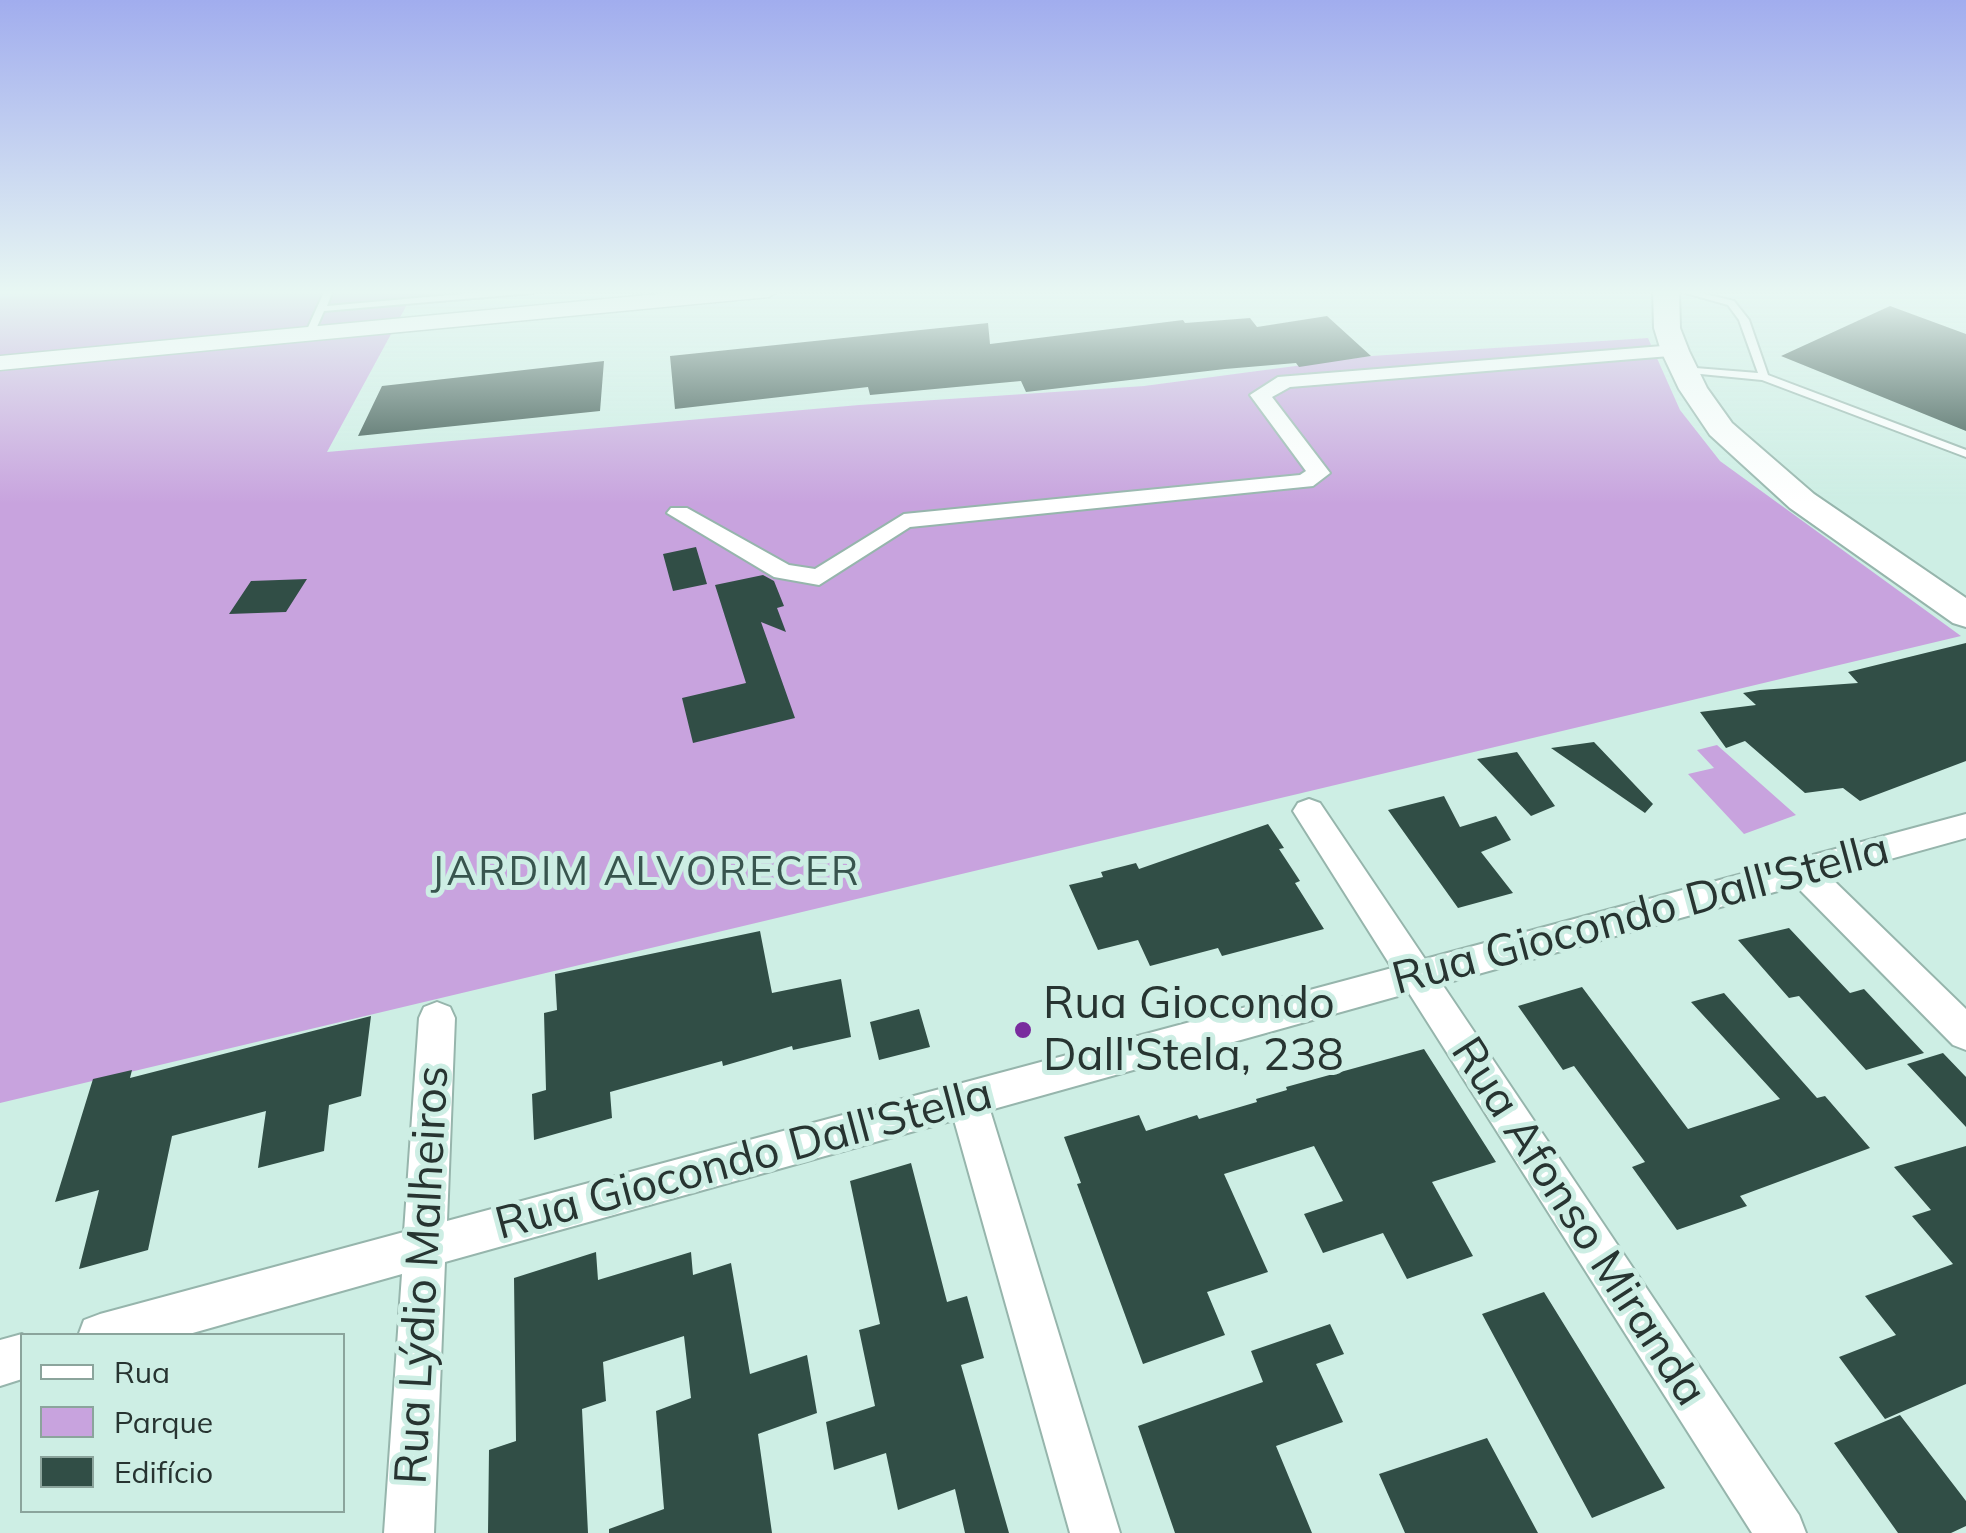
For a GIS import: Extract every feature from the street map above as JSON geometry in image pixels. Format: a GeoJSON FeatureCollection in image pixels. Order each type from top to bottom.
{"type":"FeatureCollection","features":[{"type":"Feature","properties":{"kind":"main road"},"geometry":{"type":"LineString","coordinates":[[1680,362],[1721,429],[1769,475],[1966,615]]}},
{"type":"Feature","properties":{"kind":"street"},"geometry":{"type":"LineString","coordinates":[[679,513],[782,572],[818,577],[904,521],[1305,481],[1319,473],[1260,395],[1285,381],[1650,362]]}},
{"type":"Feature","properties":{"kind":"street","name":"Rua Afonso Miranda"},"geometry":{"type":"LineString","coordinates":[[1310,811],[1780,1533]]}},
{"type":"Feature","properties":{"kind":"street","name":"Rua Giocondo Dall'Stella"},"geometry":{"type":"LineString","coordinates":[[111,1333],[1966,826]]}},
{"type":"Feature","properties":{"kind":"street"},"geometry":{"type":"LineString","coordinates":[[1802,871],[1966,1034]]}},
{"type":"Feature","properties":{"kind":"street","name":"Rua Lýdio Malheiros"},"geometry":{"type":"LineString","coordinates":[[409,1533],[438,1018]]}},
{"type":"Feature","properties":{"kind":"street"},"geometry":{"type":"LineString","coordinates":[[967,1099],[1095,1533]]}},
{"type":"Feature","properties":{"kind":"lane"},"geometry":{"type":"LineString","coordinates":[[1687,362],[1764,376],[1966,454]]}},
{"type":"Feature","properties":{"kind":"lane"},"geometry":{"type":"LineString","coordinates":[[1759,362],[1764,376]]}},
{"type":"Feature","properties":{"kind":"green space"},"geometry":{"type":"Polygon","coordinates":[[[0,362],[376,362],[327,452],[859,405],[1144,386],[1329,362],[1658,362],[1680,410],[1720,461],[1961,636],[0,1103],[0,362]]]}},
{"type":"Feature","properties":{"kind":"green space"},"geometry":{"type":"Polygon","coordinates":[[[1717,745],[1796,815],[1744,834],[1688,774],[1714,768],[1697,750],[1717,745]]]}},
{"type":"Feature","properties":{"kind":"building"},"geometry":{"type":"Polygon","coordinates":[[[604,362],[600,411],[358,436],[382,386],[604,362]]]}},
{"type":"Feature","properties":{"kind":"building"},"geometry":{"type":"Polygon","coordinates":[[[671,362],[1335,362],[1299,367],[1296,363],[1225,369],[1026,392],[1021,381],[870,395],[868,387],[675,409],[671,362]]]}},
{"type":"Feature","properties":{"kind":"building"},"geometry":{"type":"Polygon","coordinates":[[[1795,362],[1966,362],[1966,431],[1795,362]]]}},
{"type":"Feature","properties":{"kind":"building"},"geometry":{"type":"Polygon","coordinates":[[[696,547],[707,584],[673,591],[663,554],[696,547]]]}},
{"type":"Feature","properties":{"kind":"building"},"geometry":{"type":"Polygon","coordinates":[[[763,575],[774,581],[784,606],[777,608],[786,632],[761,622],[795,718],[693,743],[682,698],[746,683],[715,585],[763,575]]]}},
{"type":"Feature","properties":{"kind":"building"},"geometry":{"type":"Polygon","coordinates":[[[307,579],[286,612],[229,614],[251,581],[307,579]]]}},
{"type":"Feature","properties":{"kind":"building"},"geometry":{"type":"Polygon","coordinates":[[[1966,643],[1966,761],[1860,801],[1843,788],[1805,793],[1745,741],[1726,748],[1700,712],[1756,705],[1743,693],[1858,683],[1848,672],[1966,643]]]}},
{"type":"Feature","properties":{"kind":"building"},"geometry":{"type":"Polygon","coordinates":[[[1594,742],[1653,804],[1645,813],[1551,748],[1594,742]]]}},
{"type":"Feature","properties":{"kind":"building"},"geometry":{"type":"Polygon","coordinates":[[[1517,752],[1555,806],[1531,816],[1477,759],[1517,752]]]}},
{"type":"Feature","properties":{"kind":"building"},"geometry":{"type":"Polygon","coordinates":[[[1444,796],[1460,827],[1496,816],[1511,840],[1481,852],[1513,893],[1458,908],[1388,810],[1444,796]]]}},
{"type":"Feature","properties":{"kind":"building"},"geometry":{"type":"Polygon","coordinates":[[[1268,824],[1300,881],[1295,883],[1324,929],[1222,956],[1218,948],[1150,966],[1138,940],[1098,950],[1069,885],[1103,877],[1101,872],[1136,863],[1139,869],[1268,824]]]}},
{"type":"Feature","properties":{"kind":"building"},"geometry":{"type":"Polygon","coordinates":[[[1789,928],[1850,993],[1864,989],[1924,1053],[1866,1070],[1799,996],[1789,998],[1738,940],[1789,928]]]}},
{"type":"Feature","properties":{"kind":"building"},"geometry":{"type":"Polygon","coordinates":[[[760,931],[772,993],[841,979],[851,1037],[793,1050],[792,1046],[723,1066],[722,1061],[610,1092],[612,1118],[534,1140],[532,1094],[546,1090],[544,1013],[557,1010],[555,974],[760,931]]]}},
{"type":"Feature","properties":{"kind":"building"},"geometry":{"type":"Polygon","coordinates":[[[1582,987],[1688,1129],[1780,1099],[1691,1002],[1724,993],[1817,1098],[1825,1096],[1870,1148],[1740,1196],[1747,1206],[1677,1230],[1632,1167],[1645,1162],[1574,1066],[1563,1070],[1518,1006],[1582,987]]]}},
{"type":"Feature","properties":{"kind":"building"},"geometry":{"type":"Polygon","coordinates":[[[919,1009],[930,1047],[879,1060],[870,1022],[919,1009]]]}},
{"type":"Feature","properties":{"kind":"building"},"geometry":{"type":"Polygon","coordinates":[[[371,1016],[361,1096],[329,1105],[324,1151],[258,1168],[266,1111],[172,1136],[148,1250],[79,1269],[99,1190],[55,1202],[93,1079],[132,1070],[130,1078],[371,1016]]]}},
{"type":"Feature","properties":{"kind":"building"},"geometry":{"type":"Polygon","coordinates":[[[1424,1049],[1496,1162],[1432,1182],[1473,1256],[1407,1279],[1383,1233],[1323,1253],[1304,1214],[1343,1201],[1314,1146],[1224,1174],[1268,1272],[1207,1292],[1225,1335],[1143,1364],[1077,1184],[1081,1183],[1064,1137],[1139,1115],[1146,1131],[1197,1115],[1199,1119],[1257,1102],[1256,1099],[1287,1090],[1286,1087],[1424,1049]]]}},
{"type":"Feature","properties":{"kind":"building"},"geometry":{"type":"Polygon","coordinates":[[[1943,1053],[1966,1077],[1966,1127],[1907,1064],[1943,1053]]]}},
{"type":"Feature","properties":{"kind":"building"},"geometry":{"type":"Polygon","coordinates":[[[1966,1146],[1966,1384],[1885,1419],[1839,1357],[1896,1335],[1865,1296],[1953,1264],[1912,1216],[1931,1210],[1894,1167],[1966,1146]]]}},
{"type":"Feature","properties":{"kind":"building"},"geometry":{"type":"Polygon","coordinates":[[[911,1163],[947,1302],[967,1296],[984,1358],[961,1365],[1009,1533],[965,1533],[955,1489],[898,1510],[886,1453],[834,1470],[826,1422],[875,1406],[859,1330],[880,1324],[850,1181],[911,1163]]]}},
{"type":"Feature","properties":{"kind":"building"},"geometry":{"type":"Polygon","coordinates":[[[596,1252],[598,1280],[691,1252],[693,1275],[731,1263],[750,1374],[807,1355],[817,1413],[758,1434],[772,1533],[609,1533],[609,1529],[664,1509],[656,1411],[691,1398],[684,1336],[603,1362],[606,1401],[582,1409],[588,1533],[488,1533],[489,1450],[516,1441],[514,1278],[596,1252]]]}},
{"type":"Feature","properties":{"kind":"building"},"geometry":{"type":"Polygon","coordinates":[[[1544,1292],[1665,1488],[1592,1518],[1482,1314],[1544,1292]]]}},
{"type":"Feature","properties":{"kind":"building"},"geometry":{"type":"Polygon","coordinates":[[[1330,1324],[1344,1354],[1316,1364],[1343,1422],[1276,1446],[1312,1533],[1175,1533],[1138,1426],[1263,1382],[1251,1351],[1330,1324]]]}},
{"type":"Feature","properties":{"kind":"building"},"geometry":{"type":"Polygon","coordinates":[[[1900,1415],[1966,1501],[1966,1526],[1951,1533],[1898,1533],[1834,1443],[1900,1415]]]}},
{"type":"Feature","properties":{"kind":"building"},"geometry":{"type":"Polygon","coordinates":[[[1487,1438],[1538,1533],[1405,1533],[1379,1474],[1487,1438]]]}},
{"type":"Feature","properties":{"kind":"place","name":"Rua Giocondo Dall'Stela, 238"},"geometry":{"type":"Point","coordinates":[1023,1030]}},
{"type":"Feature","properties":{"kind":"district","name":"JARDIM ALVORECER"},"geometry":{"type":"Point","coordinates":[646,873]}}]}
